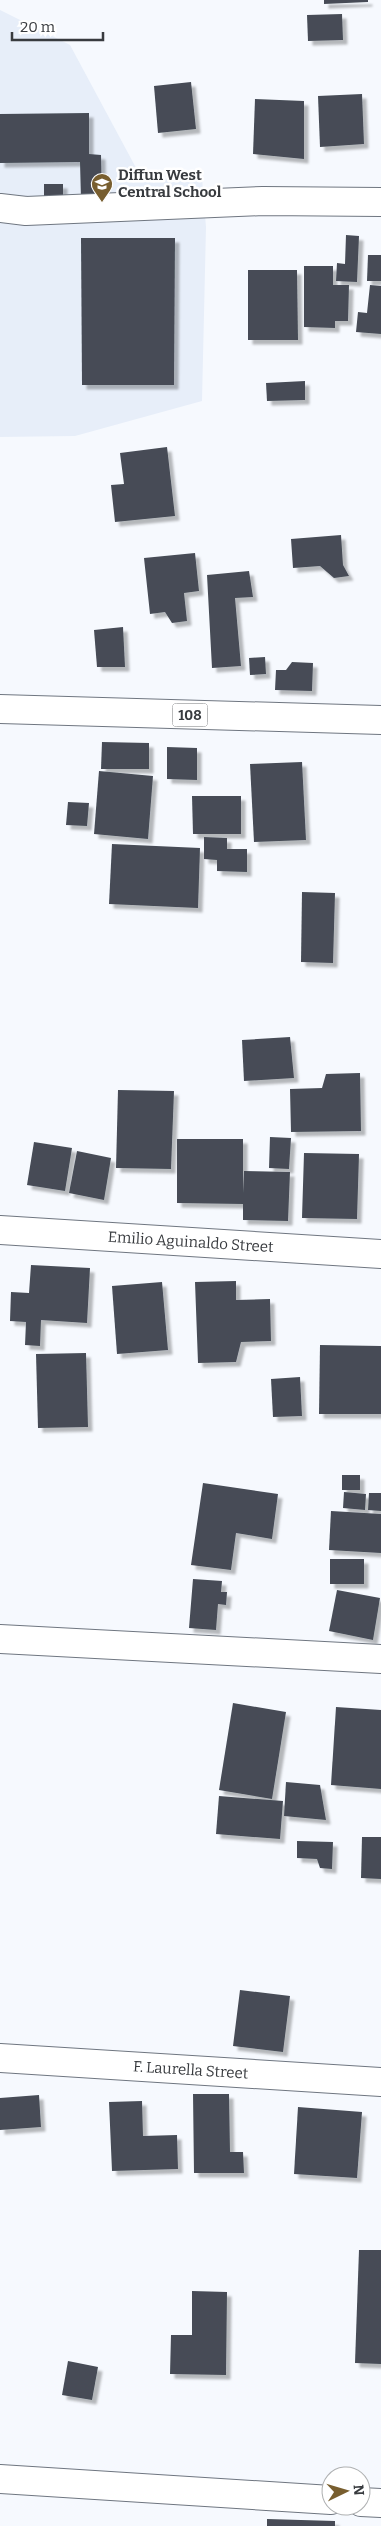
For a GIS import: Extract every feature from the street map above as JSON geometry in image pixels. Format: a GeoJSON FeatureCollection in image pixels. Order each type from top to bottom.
{"type":"FeatureCollection","features":[{"type":"Feature","properties":{"kind":"street"},"geometry":{"type":"LineString","coordinates":[[0,208],[26,211],[263,201],[381,202]]}},
{"type":"Feature","properties":{"kind":"street","name":"108"},"geometry":{"type":"LineString","coordinates":[[0,709],[381,720]]}},
{"type":"Feature","properties":{"kind":"street","name":"Emilio Aguinaldo Street"},"geometry":{"type":"LineString","coordinates":[[0,1230],[381,1254]]}},
{"type":"Feature","properties":{"kind":"street"},"geometry":{"type":"LineString","coordinates":[[0,1639],[381,1659]]}},
{"type":"Feature","properties":{"kind":"street","name":"F. Laurella Street"},"geometry":{"type":"LineString","coordinates":[[0,2058],[381,2082]]}},
{"type":"Feature","properties":{"kind":"street"},"geometry":{"type":"LineString","coordinates":[[0,2479],[321,2499]]}},
{"type":"Feature","properties":{"kind":"shaded area","name":"Diffun West Central School"},"geometry":{"type":"Polygon","coordinates":[[[0,10],[70,45],[142,179],[202,178],[206,227],[202,401],[75,436],[0,437],[0,10]]]}},
{"type":"Feature","properties":{"kind":"building"},"geometry":{"type":"Polygon","coordinates":[[[324,0],[368,0],[368,2],[324,4],[324,0]]]}},
{"type":"Feature","properties":{"kind":"building"},"geometry":{"type":"Polygon","coordinates":[[[342,14],[343,40],[308,41],[307,15],[342,14]]]}},
{"type":"Feature","properties":{"kind":"building"},"geometry":{"type":"Polygon","coordinates":[[[191,82],[196,129],[158,133],[154,86],[191,82]]]}},
{"type":"Feature","properties":{"kind":"building"},"geometry":{"type":"Polygon","coordinates":[[[362,94],[364,144],[320,147],[318,96],[362,94]]]}},
{"type":"Feature","properties":{"kind":"building"},"geometry":{"type":"Polygon","coordinates":[[[255,99],[304,101],[304,159],[253,154],[255,99]]]}},
{"type":"Feature","properties":{"kind":"building"},"geometry":{"type":"Polygon","coordinates":[[[89,113],[89,154],[101,155],[102,203],[81,199],[80,162],[0,163],[0,114],[89,113]]]}},
{"type":"Feature","properties":{"kind":"building"},"geometry":{"type":"Polygon","coordinates":[[[44,184],[63,184],[63,201],[44,201],[44,184]]]}},
{"type":"Feature","properties":{"kind":"building"},"geometry":{"type":"Polygon","coordinates":[[[346,235],[359,236],[357,282],[336,281],[337,263],[345,264],[346,235]]]}},
{"type":"Feature","properties":{"kind":"building"},"geometry":{"type":"Polygon","coordinates":[[[81,238],[175,238],[174,385],[82,385],[81,238]]]}},
{"type":"Feature","properties":{"kind":"building"},"geometry":{"type":"Polygon","coordinates":[[[368,255],[381,255],[381,281],[367,281],[368,255]]]}},
{"type":"Feature","properties":{"kind":"building"},"geometry":{"type":"Polygon","coordinates":[[[304,266],[333,266],[333,285],[349,285],[348,321],[335,321],[335,328],[304,327],[304,266]]]}},
{"type":"Feature","properties":{"kind":"building"},"geometry":{"type":"Polygon","coordinates":[[[248,270],[297,270],[298,340],[248,340],[248,270]]]}},
{"type":"Feature","properties":{"kind":"building"},"geometry":{"type":"Polygon","coordinates":[[[370,285],[381,286],[381,334],[356,332],[358,312],[367,313],[370,285]]]}},
{"type":"Feature","properties":{"kind":"building"},"geometry":{"type":"Polygon","coordinates":[[[305,381],[305,400],[267,401],[266,383],[305,381]]]}},
{"type":"Feature","properties":{"kind":"building"},"geometry":{"type":"Polygon","coordinates":[[[167,447],[175,516],[115,522],[111,485],[124,484],[120,453],[167,447]]]}},
{"type":"Feature","properties":{"kind":"building"},"geometry":{"type":"Polygon","coordinates":[[[341,535],[343,565],[349,576],[334,578],[320,566],[293,568],[291,539],[341,535]]]}},
{"type":"Feature","properties":{"kind":"building"},"geometry":{"type":"Polygon","coordinates":[[[195,553],[199,591],[184,593],[187,621],[172,623],[165,612],[150,614],[144,558],[195,553]]]}},
{"type":"Feature","properties":{"kind":"building"},"geometry":{"type":"Polygon","coordinates":[[[249,571],[253,597],[235,598],[241,666],[212,668],[207,575],[249,571]]]}},
{"type":"Feature","properties":{"kind":"building"},"geometry":{"type":"Polygon","coordinates":[[[123,627],[125,667],[97,667],[94,630],[123,627]]]}},
{"type":"Feature","properties":{"kind":"building"},"geometry":{"type":"Polygon","coordinates":[[[265,657],[266,674],[250,675],[249,658],[265,657]]]}},
{"type":"Feature","properties":{"kind":"building"},"geometry":{"type":"Polygon","coordinates":[[[292,662],[313,663],[312,691],[275,690],[276,670],[286,670],[292,662]]]}},
{"type":"Feature","properties":{"kind":"building"},"geometry":{"type":"Polygon","coordinates":[[[102,742],[149,743],[149,769],[101,769],[102,742]]]}},
{"type":"Feature","properties":{"kind":"building"},"geometry":{"type":"Polygon","coordinates":[[[167,747],[197,748],[197,780],[167,779],[167,747]]]}},
{"type":"Feature","properties":{"kind":"building"},"geometry":{"type":"Polygon","coordinates":[[[302,762],[306,840],[254,842],[250,764],[302,762]]]}},
{"type":"Feature","properties":{"kind":"building"},"geometry":{"type":"Polygon","coordinates":[[[99,771],[153,776],[148,839],[94,834],[99,771]]]}},
{"type":"Feature","properties":{"kind":"building"},"geometry":{"type":"Polygon","coordinates":[[[192,796],[241,796],[241,834],[193,834],[192,796]]]}},
{"type":"Feature","properties":{"kind":"building"},"geometry":{"type":"Polygon","coordinates":[[[68,802],[89,803],[87,826],[66,825],[68,802]]]}},
{"type":"Feature","properties":{"kind":"building"},"geometry":{"type":"Polygon","coordinates":[[[204,837],[227,838],[227,849],[247,849],[247,872],[217,871],[217,860],[204,859],[204,837]]]}},
{"type":"Feature","properties":{"kind":"building"},"geometry":{"type":"Polygon","coordinates":[[[112,844],[200,848],[198,908],[109,904],[112,844]]]}},
{"type":"Feature","properties":{"kind":"building"},"geometry":{"type":"Polygon","coordinates":[[[302,892],[335,893],[333,963],[301,962],[302,892]]]}},
{"type":"Feature","properties":{"kind":"building"},"geometry":{"type":"Polygon","coordinates":[[[290,1037],[294,1078],[244,1081],[242,1040],[290,1037]]]}},
{"type":"Feature","properties":{"kind":"building"},"geometry":{"type":"Polygon","coordinates":[[[360,1073],[361,1131],[291,1132],[290,1089],[322,1088],[326,1074],[360,1073]]]}},
{"type":"Feature","properties":{"kind":"building"},"geometry":{"type":"Polygon","coordinates":[[[118,1090],[174,1091],[171,1169],[116,1168],[118,1090]]]}},
{"type":"Feature","properties":{"kind":"building"},"geometry":{"type":"Polygon","coordinates":[[[270,1137],[291,1138],[289,1169],[269,1168],[270,1137]]]}},
{"type":"Feature","properties":{"kind":"building"},"geometry":{"type":"Polygon","coordinates":[[[177,1139],[243,1139],[243,1193],[244,1171],[290,1172],[288,1221],[243,1220],[243,1204],[177,1203],[177,1139]]]}},
{"type":"Feature","properties":{"kind":"building"},"geometry":{"type":"Polygon","coordinates":[[[34,1142],[72,1148],[65,1191],[27,1185],[34,1142]]]}},
{"type":"Feature","properties":{"kind":"building"},"geometry":{"type":"Polygon","coordinates":[[[77,1151],[111,1158],[104,1200],[69,1193],[77,1151]]]}},
{"type":"Feature","properties":{"kind":"building"},"geometry":{"type":"Polygon","coordinates":[[[304,1153],[359,1154],[357,1219],[302,1218],[304,1153]]]}},
{"type":"Feature","properties":{"kind":"building"},"geometry":{"type":"Polygon","coordinates":[[[31,1265],[90,1268],[87,1323],[41,1320],[40,1346],[25,1345],[26,1322],[10,1321],[11,1292],[29,1293],[31,1265]]]}},
{"type":"Feature","properties":{"kind":"building"},"geometry":{"type":"Polygon","coordinates":[[[236,1281],[236,1300],[270,1299],[271,1341],[241,1342],[236,1362],[198,1363],[195,1282],[236,1281]]]}},
{"type":"Feature","properties":{"kind":"building"},"geometry":{"type":"Polygon","coordinates":[[[162,1282],[168,1350],[117,1354],[112,1286],[162,1282]]]}},
{"type":"Feature","properties":{"kind":"building"},"geometry":{"type":"Polygon","coordinates":[[[320,1345],[381,1346],[381,1414],[319,1414],[320,1345]]]}},
{"type":"Feature","properties":{"kind":"building"},"geometry":{"type":"Polygon","coordinates":[[[86,1353],[88,1427],[38,1428],[36,1354],[86,1353]]]}},
{"type":"Feature","properties":{"kind":"building"},"geometry":{"type":"Polygon","coordinates":[[[300,1377],[302,1416],[273,1417],[271,1379],[300,1377]]]}},
{"type":"Feature","properties":{"kind":"building"},"geometry":{"type":"Polygon","coordinates":[[[342,1475],[360,1475],[360,1490],[342,1490],[342,1475]]]}},
{"type":"Feature","properties":{"kind":"building"},"geometry":{"type":"Polygon","coordinates":[[[203,1483],[278,1494],[272,1539],[236,1533],[231,1570],[191,1565],[203,1483]]]}},
{"type":"Feature","properties":{"kind":"building"},"geometry":{"type":"Polygon","coordinates":[[[344,1492],[366,1494],[365,1510],[343,1508],[344,1492]]]}},
{"type":"Feature","properties":{"kind":"building"},"geometry":{"type":"Polygon","coordinates":[[[369,1493],[381,1493],[381,1511],[368,1510],[369,1493]]]}},
{"type":"Feature","properties":{"kind":"building"},"geometry":{"type":"Polygon","coordinates":[[[331,1511],[381,1514],[381,1553],[329,1550],[331,1511]]]}},
{"type":"Feature","properties":{"kind":"building"},"geometry":{"type":"Polygon","coordinates":[[[330,1559],[364,1559],[364,1584],[330,1584],[330,1559]]]}},
{"type":"Feature","properties":{"kind":"building"},"geometry":{"type":"Polygon","coordinates":[[[193,1579],[222,1581],[221,1592],[227,1592],[226,1605],[218,1604],[216,1630],[189,1628],[193,1579]]]}},
{"type":"Feature","properties":{"kind":"building"},"geometry":{"type":"Polygon","coordinates":[[[337,1590],[380,1598],[373,1640],[329,1631],[337,1590]]]}},
{"type":"Feature","properties":{"kind":"building"},"geometry":{"type":"Polygon","coordinates":[[[233,1703],[286,1712],[272,1799],[219,1790],[233,1703]]]}},
{"type":"Feature","properties":{"kind":"building"},"geometry":{"type":"Polygon","coordinates":[[[336,1707],[381,1710],[381,1789],[331,1785],[336,1707]]]}},
{"type":"Feature","properties":{"kind":"building"},"geometry":{"type":"Polygon","coordinates":[[[286,1782],[320,1785],[326,1820],[284,1816],[286,1782]]]}},
{"type":"Feature","properties":{"kind":"building"},"geometry":{"type":"Polygon","coordinates":[[[219,1796],[283,1801],[280,1839],[216,1834],[219,1796]]]}},
{"type":"Feature","properties":{"kind":"building"},"geometry":{"type":"Polygon","coordinates":[[[362,1837],[381,1837],[381,1879],[361,1878],[362,1837]]]}},
{"type":"Feature","properties":{"kind":"building"},"geometry":{"type":"Polygon","coordinates":[[[297,1841],[333,1842],[332,1869],[320,1868],[317,1859],[297,1858],[297,1841]]]}},
{"type":"Feature","properties":{"kind":"building"},"geometry":{"type":"Polygon","coordinates":[[[240,1990],[290,1996],[283,2052],[233,2046],[240,1990]]]}},
{"type":"Feature","properties":{"kind":"building"},"geometry":{"type":"Polygon","coordinates":[[[193,2094],[229,2094],[230,2152],[243,2152],[244,2173],[194,2173],[193,2094]]]}},
{"type":"Feature","properties":{"kind":"building"},"geometry":{"type":"Polygon","coordinates":[[[39,2095],[41,2127],[0,2130],[0,2098],[39,2095]]]}},
{"type":"Feature","properties":{"kind":"building"},"geometry":{"type":"Polygon","coordinates":[[[142,2101],[143,2136],[177,2135],[178,2169],[112,2171],[109,2102],[142,2101]]]}},
{"type":"Feature","properties":{"kind":"building"},"geometry":{"type":"Polygon","coordinates":[[[298,2107],[362,2112],[357,2178],[294,2174],[298,2107]]]}},
{"type":"Feature","properties":{"kind":"building"},"geometry":{"type":"Polygon","coordinates":[[[359,2250],[381,2250],[381,2364],[355,2363],[359,2250]]]}},
{"type":"Feature","properties":{"kind":"building"},"geometry":{"type":"Polygon","coordinates":[[[192,2291],[227,2292],[226,2375],[170,2374],[171,2335],[192,2335],[192,2291]]]}},
{"type":"Feature","properties":{"kind":"building"},"geometry":{"type":"Polygon","coordinates":[[[68,2361],[98,2367],[92,2400],[62,2395],[68,2361]]]}},
{"type":"Feature","properties":{"kind":"building"},"geometry":{"type":"Polygon","coordinates":[[[267,2519],[335,2521],[335,2526],[267,2526],[267,2519]]]}},
{"type":"Feature","properties":{"kind":"place","name":"Diffun West Central School"},"geometry":{"type":"Point","coordinates":[102,203]}}]}
